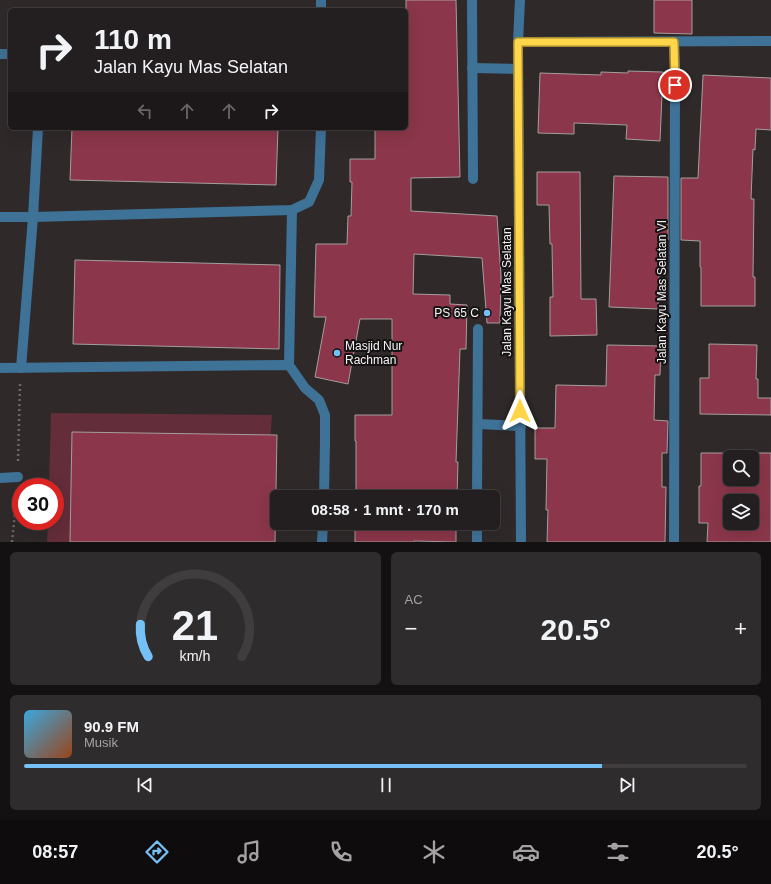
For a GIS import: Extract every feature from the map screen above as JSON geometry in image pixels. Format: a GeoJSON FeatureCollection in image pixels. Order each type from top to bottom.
{"type":"FeatureCollection","features":[{"type":"Feature","properties":{"kind":"street"},"geometry":{"type":"LineString","coordinates":[[472,0],[473,178]]}},
{"type":"Feature","properties":{"kind":"street","name":"Jalan Kayu Mas Selatan"},"geometry":{"type":"LineString","coordinates":[[520,0],[518,69],[521,542]]}},
{"type":"Feature","properties":{"kind":"street"},"geometry":{"type":"LineString","coordinates":[[518,42],[771,41]]}},
{"type":"Feature","properties":{"kind":"street","name":"Jalan Kayu Mas Selatan VI"},"geometry":{"type":"LineString","coordinates":[[674,42],[674,542]]}},
{"type":"Feature","properties":{"kind":"street"},"geometry":{"type":"LineString","coordinates":[[472,68],[518,69]]}},
{"type":"Feature","properties":{"kind":"street"},"geometry":{"type":"LineString","coordinates":[[21,368],[33,217],[38,130]]}},
{"type":"Feature","properties":{"kind":"street"},"geometry":{"type":"LineString","coordinates":[[0,217],[292,210],[310,202],[319,180],[321,130]]}},
{"type":"Feature","properties":{"kind":"street"},"geometry":{"type":"LineString","coordinates":[[292,210],[289,365],[305,388],[318,400],[325,415],[324,490]]}},
{"type":"Feature","properties":{"kind":"street"},"geometry":{"type":"LineString","coordinates":[[477,490],[478,329]]}},
{"type":"Feature","properties":{"kind":"street"},"geometry":{"type":"LineString","coordinates":[[0,368],[289,365]]}},
{"type":"Feature","properties":{"kind":"street"},"geometry":{"type":"LineString","coordinates":[[478,424],[521,426]]}},
{"type":"Feature","properties":{"kind":"street"},"geometry":{"type":"LineString","coordinates":[[0,478],[18,477]]}},
{"type":"Feature","properties":{"kind":"street"},"geometry":{"type":"LineString","coordinates":[[322,542],[323,530]]}},
{"type":"Feature","properties":{"kind":"street"},"geometry":{"type":"LineString","coordinates":[[477,530],[477,542]]}},
{"type":"Feature","properties":{"kind":"path"},"geometry":{"type":"LineString","coordinates":[[12,542],[18,477],[21,368]]}},
{"type":"Feature","properties":{"kind":"shaded area"},"geometry":{"type":"Polygon","coordinates":[[[51,413],[272,415],[263,542],[47,542],[48,530],[64,530],[64,478],[49,478],[51,413]]]}},
{"type":"Feature","properties":{"kind":"building"},"geometry":{"type":"Polygon","coordinates":[[[406,0],[456,0],[460,177],[411,178],[411,211],[497,216],[501,276],[500,323],[487,323],[482,258],[414,254],[413,294],[450,295],[450,304],[467,305],[466,349],[460,349],[456,462],[458,462],[457,490],[356,490],[355,415],[392,415],[392,319],[360,319],[348,384],[315,377],[326,317],[314,317],[316,244],[347,244],[348,216],[351,216],[352,182],[350,182],[350,159],[375,159],[375,130],[408,130],[408,8],[406,8],[406,0]]]}},
{"type":"Feature","properties":{"kind":"building"},"geometry":{"type":"Polygon","coordinates":[[[654,0],[692,0],[692,34],[654,33],[654,0]]]}},
{"type":"Feature","properties":{"kind":"building"},"geometry":{"type":"Polygon","coordinates":[[[628,71],[663,72],[660,141],[626,139],[627,125],[574,123],[574,134],[538,133],[540,73],[601,75],[601,72],[628,73],[628,71]]]}},
{"type":"Feature","properties":{"kind":"building"},"geometry":{"type":"Polygon","coordinates":[[[703,75],[771,78],[771,130],[756,129],[755,150],[753,149],[751,199],[754,199],[753,277],[755,277],[755,306],[701,306],[700,241],[681,240],[681,178],[698,178],[703,75]]]}},
{"type":"Feature","properties":{"kind":"building"},"geometry":{"type":"Polygon","coordinates":[[[72,130],[278,130],[276,185],[70,180],[72,130]]]}},
{"type":"Feature","properties":{"kind":"building"},"geometry":{"type":"Polygon","coordinates":[[[537,172],[580,172],[581,299],[596,299],[597,335],[550,336],[550,297],[553,297],[552,244],[550,244],[549,205],[537,205],[537,172]]]}},
{"type":"Feature","properties":{"kind":"building"},"geometry":{"type":"Polygon","coordinates":[[[614,176],[668,177],[668,240],[664,239],[663,273],[659,272],[658,309],[609,307],[614,176]]]}},
{"type":"Feature","properties":{"kind":"building"},"geometry":{"type":"Polygon","coordinates":[[[75,260],[280,265],[279,349],[73,344],[75,260]]]}},
{"type":"Feature","properties":{"kind":"building"},"geometry":{"type":"Polygon","coordinates":[[[709,344],[757,345],[756,379],[758,379],[758,398],[771,398],[771,415],[700,414],[700,378],[709,378],[709,344]]]}},
{"type":"Feature","properties":{"kind":"building"},"geometry":{"type":"Polygon","coordinates":[[[607,345],[661,346],[660,375],[655,375],[654,420],[668,421],[667,453],[662,453],[662,487],[666,487],[665,542],[547,542],[547,459],[535,459],[535,428],[555,428],[556,385],[606,386],[607,345]]]}},
{"type":"Feature","properties":{"kind":"building"},"geometry":{"type":"Polygon","coordinates":[[[72,432],[277,435],[276,490],[270,490],[270,530],[275,530],[275,542],[70,542],[72,432]]]}},
{"type":"Feature","properties":{"kind":"building"},"geometry":{"type":"Polygon","coordinates":[[[701,453],[723,453],[723,486],[759,486],[759,453],[771,453],[771,542],[707,542],[708,523],[699,523],[699,486],[701,486],[701,453]]]}},
{"type":"Feature","properties":{"kind":"building"},"geometry":{"type":"Polygon","coordinates":[[[355,530],[456,530],[456,542],[355,542],[355,530]]]}},
{"type":"Feature","properties":{"kind":"place","name":"PS 65 C"},"geometry":{"type":"Point","coordinates":[487,313]}},
{"type":"Feature","properties":{"kind":"place","name":"Masjid Nur Rachman"},"geometry":{"type":"Point","coordinates":[337,353]}},
{"type":"Feature","properties":{"kind":"route"},"geometry":{"type":"LineString","coordinates":[[520,411],[518,42],[674,42],[675,85]]}}]}
